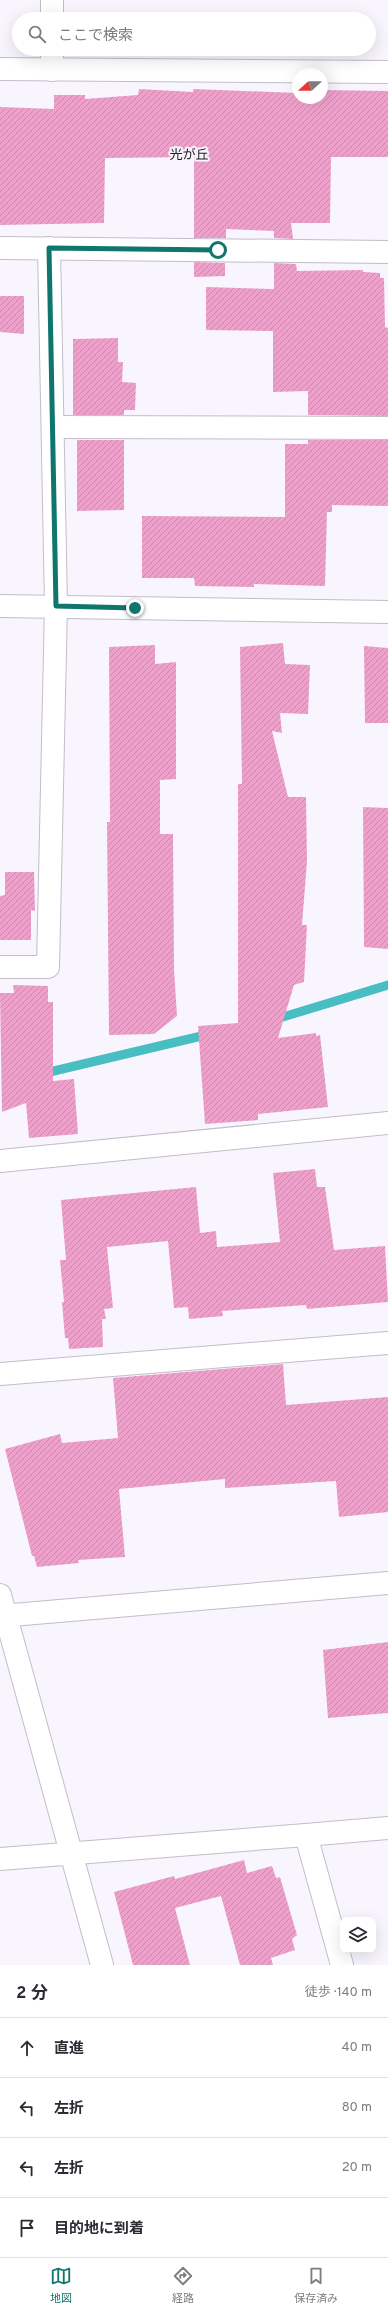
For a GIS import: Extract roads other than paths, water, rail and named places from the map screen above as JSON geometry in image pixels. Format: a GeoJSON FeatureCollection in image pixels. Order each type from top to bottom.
{"type":"FeatureCollection","features":[{"type":"Feature","properties":{"kind":"street"},"geometry":{"type":"LineString","coordinates":[[52,0],[52,12]]}},
{"type":"Feature","properties":{"kind":"street"},"geometry":{"type":"LineString","coordinates":[[0,69],[52,59],[388,72]]}},
{"type":"Feature","properties":{"kind":"street"},"geometry":{"type":"LineString","coordinates":[[0,248],[388,252]]}},
{"type":"Feature","properties":{"kind":"street"},"geometry":{"type":"LineString","coordinates":[[0,967],[48,968],[56,606],[49,248]]}},
{"type":"Feature","properties":{"kind":"street"},"geometry":{"type":"LineString","coordinates":[[53,427],[388,428]]}},
{"type":"Feature","properties":{"kind":"street"},"geometry":{"type":"LineString","coordinates":[[0,606],[388,612]]}},
{"type":"Feature","properties":{"kind":"street"},"geometry":{"type":"LineString","coordinates":[[0,1161],[388,1123]]}},
{"type":"Feature","properties":{"kind":"street"},"geometry":{"type":"LineString","coordinates":[[0,1374],[388,1343]]}},
{"type":"Feature","properties":{"kind":"street"},"geometry":{"type":"LineString","coordinates":[[3,1616],[388,1583]]}},
{"type":"Feature","properties":{"kind":"street"},"geometry":{"type":"LineString","coordinates":[[0,1595],[3,1616],[102,1965]]}},
{"type":"Feature","properties":{"kind":"street"},"geometry":{"type":"LineString","coordinates":[[0,1859],[70,1852],[388,1828]]}},
{"type":"Feature","properties":{"kind":"street"},"geometry":{"type":"LineString","coordinates":[[306,1835],[342,1965]]}},
{"type":"Feature","properties":{"kind":"waterway"},"geometry":{"type":"LineString","coordinates":[[273,1020],[388,985]]}},
{"type":"Feature","properties":{"kind":"waterway"},"geometry":{"type":"LineString","coordinates":[[41,1074],[210,1034]]}},
{"type":"Feature","properties":{"kind":"district","name":"光が丘"},"geometry":{"type":"Point","coordinates":[189,156]}}]}
